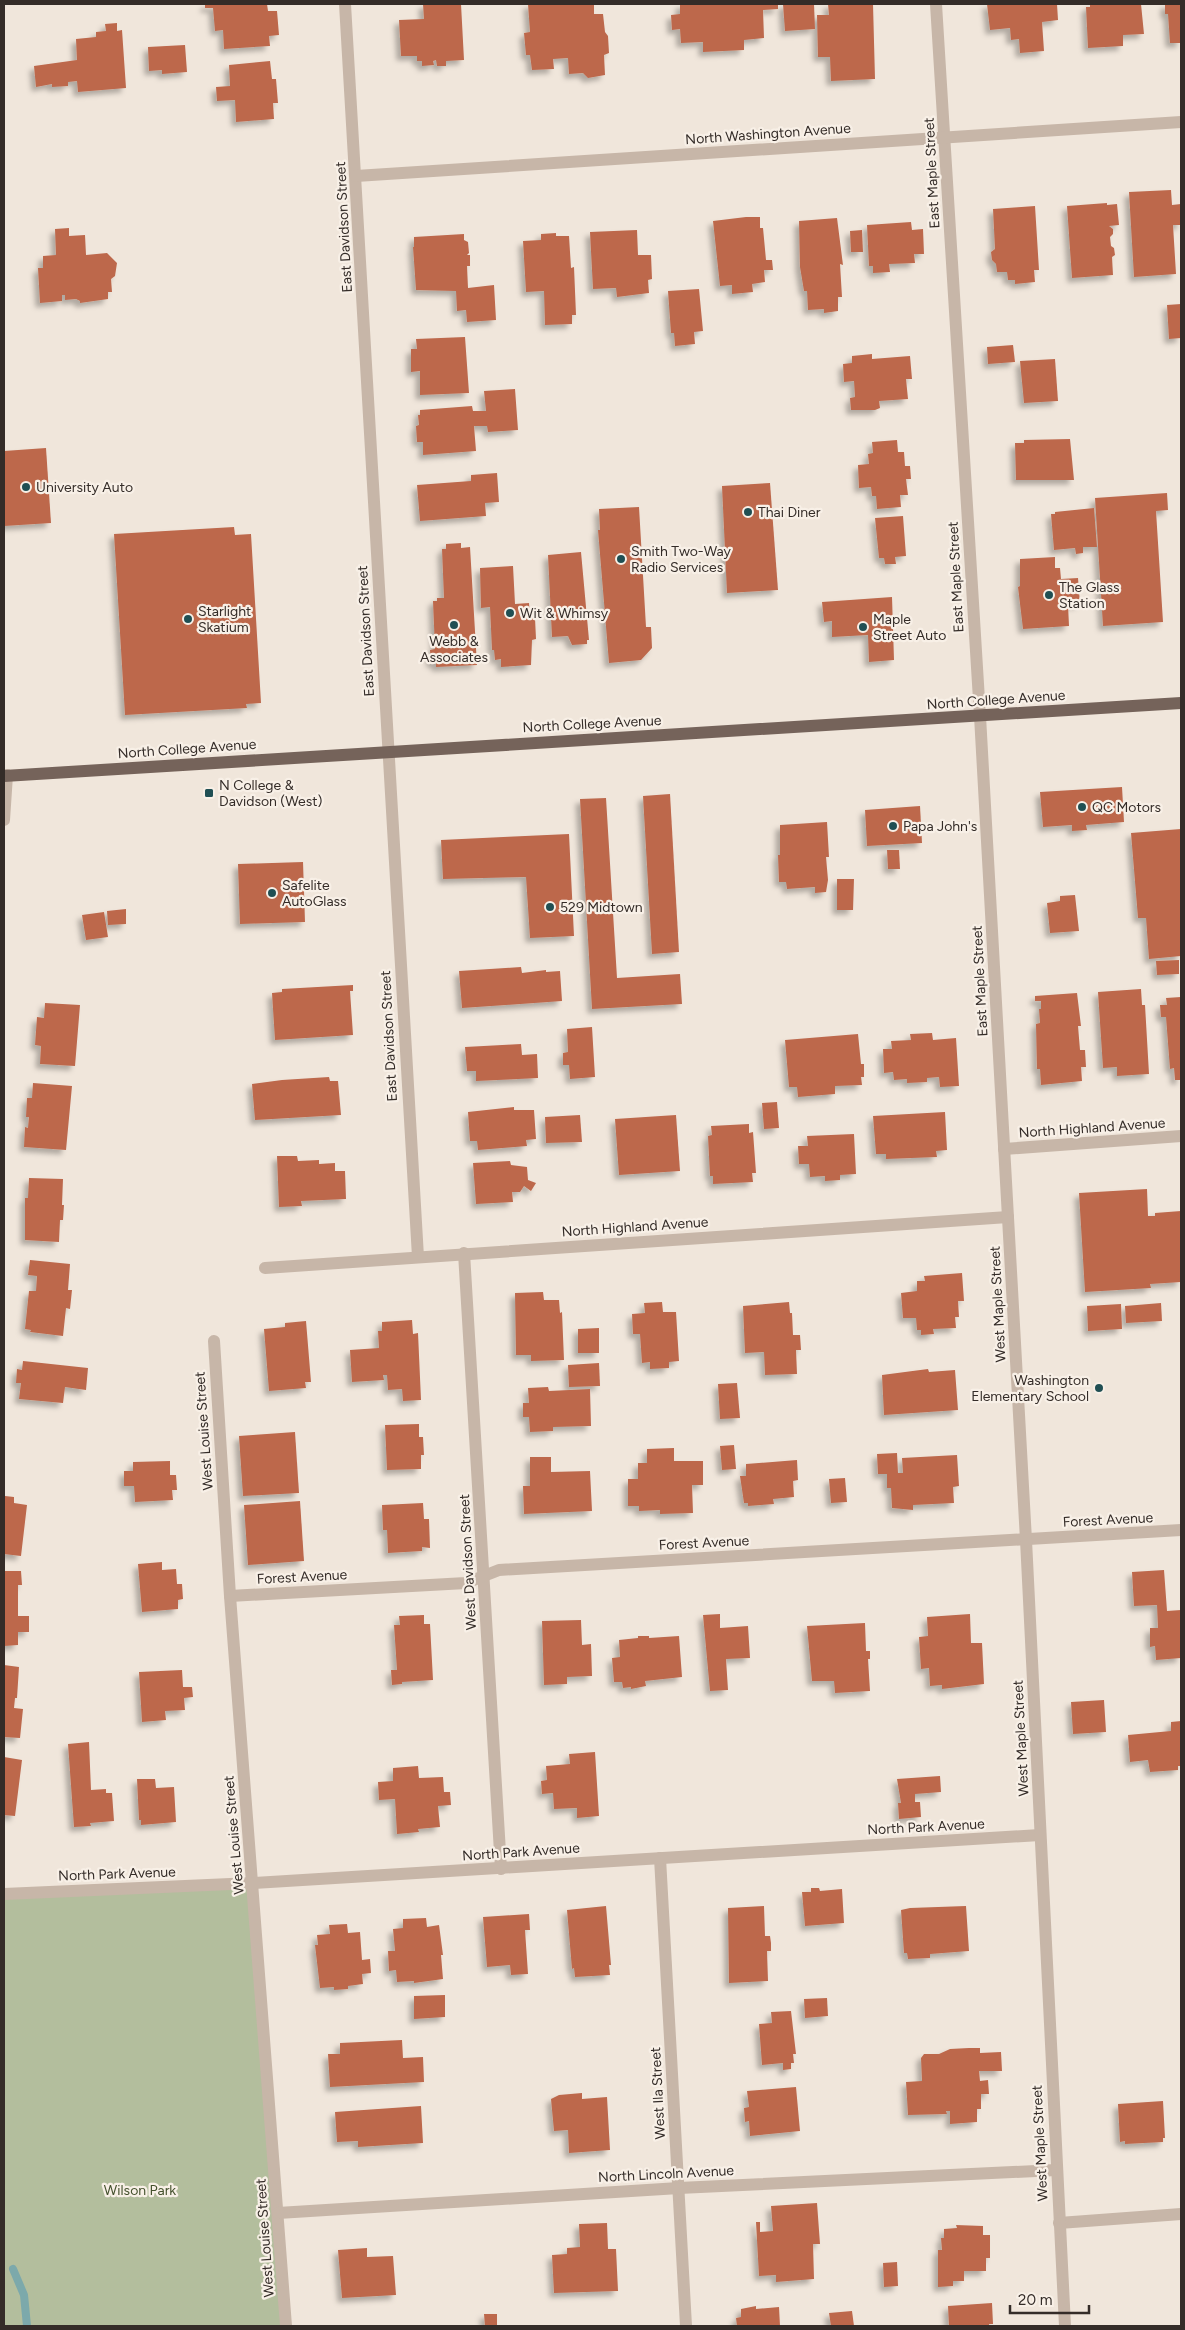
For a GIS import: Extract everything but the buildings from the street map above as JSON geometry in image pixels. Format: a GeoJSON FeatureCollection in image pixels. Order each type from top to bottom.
{"type":"FeatureCollection","features":[{"type":"Feature","properties":{"kind":"main road","name":"North College Avenue"},"geometry":{"type":"LineString","coordinates":[[5,775],[1181,703]]}},
{"type":"Feature","properties":{"kind":"street","name":"East Davidson Street"},"geometry":{"type":"LineString","coordinates":[[345,4],[387,751],[418,1257]]}},
{"type":"Feature","properties":{"kind":"street","name":"East Maple Street"},"geometry":{"type":"LineString","coordinates":[[936,4],[980,716],[1004,1149]]}},
{"type":"Feature","properties":{"kind":"street","name":"North Washington Avenue"},"geometry":{"type":"LineString","coordinates":[[356,176],[1181,122]]}},
{"type":"Feature","properties":{"kind":"street"},"geometry":{"type":"LineString","coordinates":[[4,820],[5,775]]}},
{"type":"Feature","properties":{"kind":"street","name":"North Highland Avenue"},"geometry":{"type":"LineString","coordinates":[[1004,1149],[1181,1136]]}},
{"type":"Feature","properties":{"kind":"street","name":"West Maple Street"},"geometry":{"type":"LineString","coordinates":[[1004,1149],[1026,1540],[1065,2326]]}},
{"type":"Feature","properties":{"kind":"street","name":"North Highland Avenue"},"geometry":{"type":"LineString","coordinates":[[265,1268],[1008,1217]]}},
{"type":"Feature","properties":{"kind":"street","name":"West Davidson Street"},"geometry":{"type":"LineString","coordinates":[[464,1254],[501,1869]]}},
{"type":"Feature","properties":{"kind":"street","name":"West Louise Street"},"geometry":{"type":"LineString","coordinates":[[214,1340],[230,1596],[286,2326]]}},
{"type":"Feature","properties":{"kind":"street","name":"Forest Avenue"},"geometry":{"type":"LineString","coordinates":[[230,1596],[466,1583],[499,1570],[1181,1530]]}},
{"type":"Feature","properties":{"kind":"street","name":"North Park Avenue"},"geometry":{"type":"LineString","coordinates":[[4,1894],[253,1884],[1040,1835]]}},
{"type":"Feature","properties":{"kind":"street","name":"West Ila Street"},"geometry":{"type":"LineString","coordinates":[[660,1858],[686,2326]]}},
{"type":"Feature","properties":{"kind":"street","name":"North Lincoln Avenue"},"geometry":{"type":"LineString","coordinates":[[278,2213],[679,2188],[1056,2170]]}},
{"type":"Feature","properties":{"kind":"street"},"geometry":{"type":"LineString","coordinates":[[1059,2223],[1181,2214]]}},
{"type":"Feature","properties":{"kind":"green space","name":"Wilson Park"},"geometry":{"type":"Polygon","coordinates":[[[253,1883],[286,2326],[4,2326],[4,1894],[253,1883]]]}},
{"type":"Feature","properties":{"kind":"waterway"},"geometry":{"type":"LineString","coordinates":[[13,2269],[24,2295],[27,2326]]}},
{"type":"Feature","properties":{"kind":"place","name":"University Auto"},"geometry":{"type":"Point","coordinates":[26,487]}},
{"type":"Feature","properties":{"kind":"place","name":"Thai Diner"},"geometry":{"type":"Point","coordinates":[748,512]}},
{"type":"Feature","properties":{"kind":"place","name":"Smith Two-Way Radio Services"},"geometry":{"type":"Point","coordinates":[621,559]}},
{"type":"Feature","properties":{"kind":"place","name":"The Glass Station"},"geometry":{"type":"Point","coordinates":[1049,595]}},
{"type":"Feature","properties":{"kind":"place","name":"Wit & Whimsy"},"geometry":{"type":"Point","coordinates":[510,613]}},
{"type":"Feature","properties":{"kind":"place","name":"Starlight Skatium"},"geometry":{"type":"Point","coordinates":[188,619]}},
{"type":"Feature","properties":{"kind":"place","name":"Webb & Associates"},"geometry":{"type":"Point","coordinates":[454,625]}},
{"type":"Feature","properties":{"kind":"place","name":"Maple Street Auto"},"geometry":{"type":"Point","coordinates":[863,627]}},
{"type":"Feature","properties":{"kind":"place","name":"N College & Davidson (West)"},"geometry":{"type":"Point","coordinates":[209,793]}},
{"type":"Feature","properties":{"kind":"place","name":"QC Motors"},"geometry":{"type":"Point","coordinates":[1082,807]}},
{"type":"Feature","properties":{"kind":"place","name":"Papa John's"},"geometry":{"type":"Point","coordinates":[893,826]}},
{"type":"Feature","properties":{"kind":"place","name":"Safelite AutoGlass"},"geometry":{"type":"Point","coordinates":[272,893]}},
{"type":"Feature","properties":{"kind":"place","name":"529 Midtown"},"geometry":{"type":"Point","coordinates":[550,907]}},
{"type":"Feature","properties":{"kind":"place","name":"Washington Elementary School"},"geometry":{"type":"Point","coordinates":[1099,1388]}}]}
